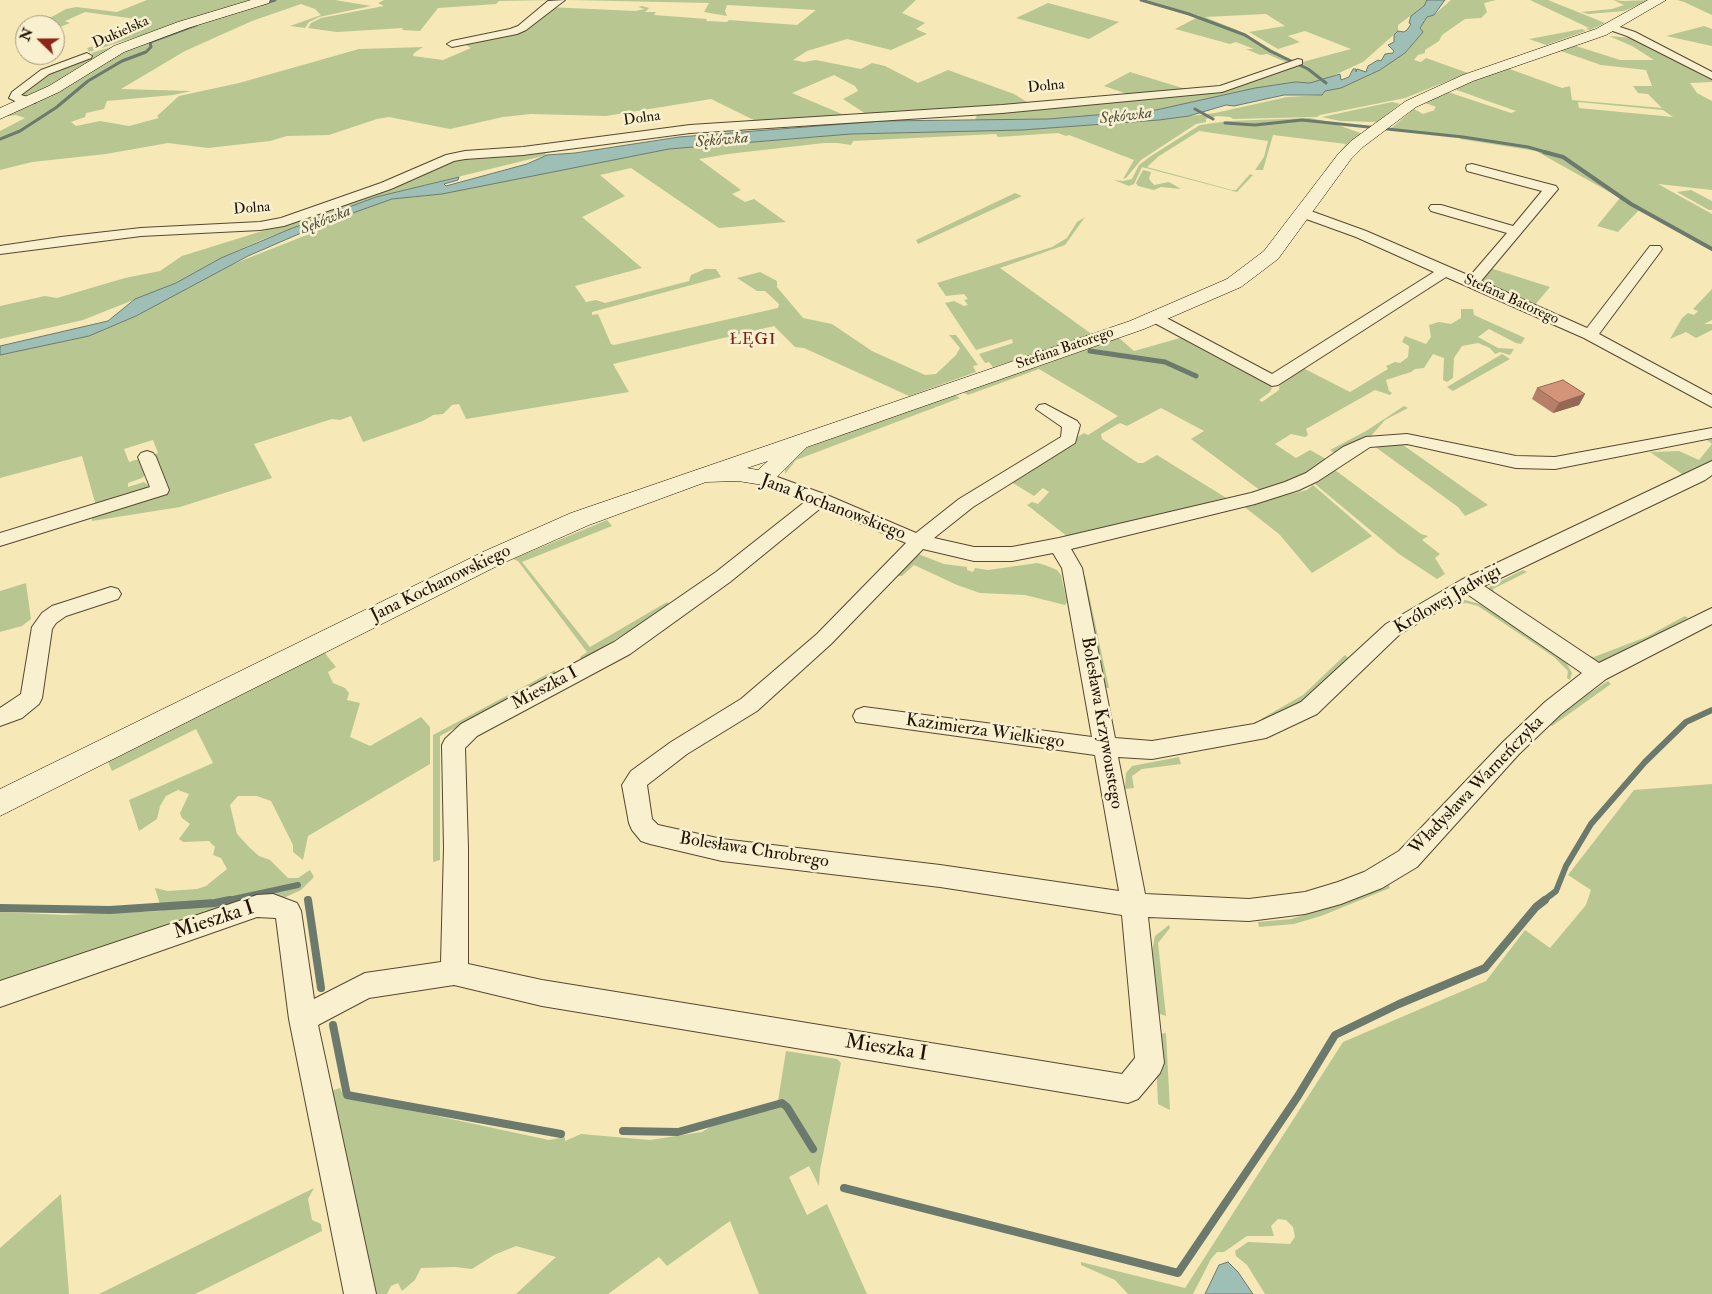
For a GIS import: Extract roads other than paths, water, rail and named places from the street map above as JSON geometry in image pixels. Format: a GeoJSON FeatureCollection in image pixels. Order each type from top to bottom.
{"type":"FeatureCollection","features":[{"type":"Feature","properties":{"kind":"street","name":"Dukielska"},"geometry":{"type":"LineString","coordinates":[[0,114],[31,101],[119,49],[183,25],[264,0]]}},
{"type":"Feature","properties":{"kind":"street"},"geometry":{"type":"LineString","coordinates":[[452,44],[513,32],[522,28],[552,3],[560,0]]}},
{"type":"Feature","properties":{"kind":"street"},"geometry":{"type":"LineString","coordinates":[[1611,27],[1642,7],[1660,0]]}},
{"type":"Feature","properties":{"kind":"street"},"geometry":{"type":"LineString","coordinates":[[1611,27],[1631,34],[1712,76]]}},
{"type":"Feature","properties":{"kind":"street","name":"Stefana Batorego"},"geometry":{"type":"LineString","coordinates":[[751,471],[801,443],[1154,317],[1237,280],[1271,255],[1345,156],[1376,130],[1416,101],[1468,78],[1611,27]]}},
{"type":"Feature","properties":{"kind":"street"},"geometry":{"type":"LineString","coordinates":[[31,101],[15,98],[16,94],[45,72],[87,56]]}},
{"type":"Feature","properties":{"kind":"street","name":"Dolna"},"geometry":{"type":"LineString","coordinates":[[0,250],[141,232],[260,226],[284,222],[386,186],[453,157],[465,155],[523,151],[690,129],[1002,109],[1222,89],[1298,62]]}},
{"type":"Feature","properties":{"kind":"street"},"geometry":{"type":"LineString","coordinates":[[1472,168],[1551,189],[1472,283]]}},
{"type":"Feature","properties":{"kind":"street"},"geometry":{"type":"LineString","coordinates":[[1436,208],[1515,231]]}},
{"type":"Feature","properties":{"kind":"street","name":"Stefana Batorego"},"geometry":{"type":"LineString","coordinates":[[1303,214],[1336,224],[1590,335],[1712,402]]}},
{"type":"Feature","properties":{"kind":"street"},"geometry":{"type":"LineString","coordinates":[[1590,335],[1655,249]]}},
{"type":"Feature","properties":{"kind":"street"},"geometry":{"type":"LineString","coordinates":[[1154,317],[1272,381],[1445,271]]}},
{"type":"Feature","properties":{"kind":"street"},"geometry":{"type":"LineString","coordinates":[[918,541],[966,503],[1069,439],[1071,425],[1045,409]]}},
{"type":"Feature","properties":{"kind":"street","name":"Jana Kochanowskiego"},"geometry":{"type":"LineString","coordinates":[[0,803],[470,568],[580,519],[703,475],[751,471],[918,541],[974,554],[1012,554],[1059,545],[1255,498],[1292,486],[1312,477],[1349,451],[1366,442],[1407,439],[1516,462],[1555,462],[1712,433]]}},
{"type":"Feature","properties":{"kind":"street"},"geometry":{"type":"LineString","coordinates":[[0,540],[160,490],[147,457]]}},
{"type":"Feature","properties":{"kind":"street","name":"Królowej Jadwigi"},"geometry":{"type":"LineString","coordinates":[[1106,748],[1152,750],[1258,732],[1309,708],[1393,629],[1468,585],[1708,476]]}},
{"type":"Feature","properties":{"kind":"street","name":"Mieszka I"},"geometry":{"type":"LineString","coordinates":[[454,973],[456,848],[454,745],[469,730],[622,648],[723,578],[820,499]]}},
{"type":"Feature","properties":{"kind":"street","name":"Bolesława Chrobrego"},"geometry":{"type":"LineString","coordinates":[[918,541],[824,639],[749,705],[679,748],[640,778],[634,785],[641,823],[650,834],[722,850],[940,876],[1134,905]]}},
{"type":"Feature","properties":{"kind":"street","name":"Bolesława Krzywoustego"},"geometry":{"type":"LineString","coordinates":[[1059,545],[1072,568],[1134,905]]}},
{"type":"Feature","properties":{"kind":"street"},"geometry":{"type":"LineString","coordinates":[[1468,585],[1598,673]]}},
{"type":"Feature","properties":{"kind":"street"},"geometry":{"type":"LineString","coordinates":[[0,717],[14,712],[31,698],[42,628],[48,618],[59,611],[111,594]]}},
{"type":"Feature","properties":{"kind":"street","name":"Władysława Warneńczyka"},"geometry":{"type":"LineString","coordinates":[[1134,905],[1249,910],[1305,903],[1341,893],[1374,880],[1408,859],[1511,748],[1552,708],[1598,673],[1712,615]]}},
{"type":"Feature","properties":{"kind":"street","name":"Kazimierza Wielkiego"},"geometry":{"type":"LineString","coordinates":[[864,716],[1106,748]]}},
{"type":"Feature","properties":{"kind":"street","name":"Mieszka I"},"geometry":{"type":"LineString","coordinates":[[0,994],[257,906],[273,906],[288,911],[303,1019],[365,986],[454,973],[542,993],[1128,1089],[1150,1063],[1134,905]]}},
{"type":"Feature","properties":{"kind":"street"},"geometry":{"type":"LineString","coordinates":[[303,1019],[360,1294]]}},
{"type":"Feature","properties":{"kind":"water","name":"Sękówka"},"geometry":{"type":"Polygon","coordinates":[[[1427,0],[1445,0],[1434,15],[1427,17],[1420,28],[1423,32],[1405,53],[1380,70],[1341,88],[1325,91],[1322,95],[1284,95],[1234,106],[1226,105],[1189,116],[1159,120],[1022,130],[851,134],[669,149],[442,194],[392,199],[322,224],[248,256],[136,316],[89,336],[0,355],[0,346],[108,321],[135,299],[176,283],[221,258],[290,229],[376,197],[459,177],[458,180],[444,184],[446,186],[527,164],[547,155],[575,153],[679,137],[881,121],[1048,119],[1156,110],[1255,88],[1295,82],[1310,83],[1340,74],[1341,80],[1349,77],[1353,69],[1356,69],[1356,72],[1357,69],[1366,72],[1368,66],[1378,60],[1381,61],[1385,54],[1393,53],[1394,51],[1388,45],[1394,42],[1394,35],[1398,31],[1404,32],[1407,30],[1411,24],[1409,23],[1411,16],[1424,6],[1427,0]]]}},
{"type":"Feature","properties":{"kind":"water"},"geometry":{"type":"Polygon","coordinates":[[[1228,1262],[1238,1272],[1253,1294],[1205,1294],[1219,1265],[1228,1262]]]}},
{"type":"Feature","properties":{"kind":"waterway"},"geometry":{"type":"LineString","coordinates":[[262,4],[275,0]]}},
{"type":"Feature","properties":{"kind":"waterway"},"geometry":{"type":"LineString","coordinates":[[1141,0],[1189,14],[1245,35],[1270,51],[1308,69],[1326,83]]}},
{"type":"Feature","properties":{"kind":"waterway"},"geometry":{"type":"LineString","coordinates":[[58,106],[88,81],[122,61],[146,52],[151,47],[150,42],[196,25]]}},
{"type":"Feature","properties":{"kind":"waterway"},"geometry":{"type":"LineString","coordinates":[[0,139],[20,131],[57,107]]}},
{"type":"Feature","properties":{"kind":"waterway"},"geometry":{"type":"LineString","coordinates":[[1195,109],[1213,119]]}},
{"type":"Feature","properties":{"kind":"waterway"},"geometry":{"type":"LineString","coordinates":[[1225,123],[1255,125],[1302,120],[1463,137],[1528,147],[1549,153]]}},
{"type":"Feature","properties":{"kind":"waterway"},"geometry":{"type":"LineString","coordinates":[[1544,152],[1563,157],[1631,204],[1712,249]]}},
{"type":"Feature","properties":{"kind":"waterway"},"geometry":{"type":"LineString","coordinates":[[1090,351],[1165,362],[1196,376]]}},
{"type":"Feature","properties":{"kind":"waterway"},"geometry":{"type":"LineString","coordinates":[[1543,901],[1556,891],[1566,866],[1591,824],[1645,762],[1686,722],[1712,710]]}},
{"type":"Feature","properties":{"kind":"waterway"},"geometry":{"type":"LineString","coordinates":[[224,901],[298,885]]}},
{"type":"Feature","properties":{"kind":"waterway"},"geometry":{"type":"LineString","coordinates":[[0,908],[110,910],[215,903],[230,900]]}},
{"type":"Feature","properties":{"kind":"waterway"},"geometry":{"type":"LineString","coordinates":[[308,900],[321,988]]}},
{"type":"Feature","properties":{"kind":"waterway"},"geometry":{"type":"LineString","coordinates":[[844,1188],[1178,1273],[1298,1096],[1335,1035],[1399,1004],[1485,968],[1536,907],[1545,900]]}},
{"type":"Feature","properties":{"kind":"waterway"},"geometry":{"type":"LineString","coordinates":[[333,1025],[347,1095],[561,1134]]}},
{"type":"Feature","properties":{"kind":"waterway"},"geometry":{"type":"LineString","coordinates":[[623,1131],[678,1132],[782,1103],[787,1107],[813,1149]]}},
{"type":"Feature","properties":{"kind":"district","name":"ŁĘGI"},"geometry":{"type":"Point","coordinates":[753,341]}}]}
